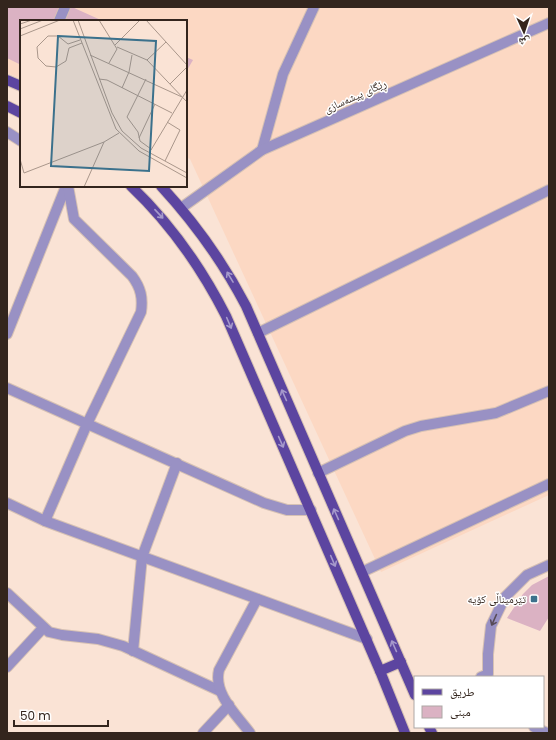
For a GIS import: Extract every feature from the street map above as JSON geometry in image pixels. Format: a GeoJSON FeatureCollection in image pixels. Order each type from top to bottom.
{"type":"FeatureCollection","features":[{"type":"Feature","properties":{"kind":"main road"},"geometry":{"type":"LineString","coordinates":[[7,80],[20,86]]}},
{"type":"Feature","properties":{"kind":"main road"},"geometry":{"type":"LineString","coordinates":[[7,106],[20,112]]}},
{"type":"Feature","properties":{"kind":"main road"},"geometry":{"type":"LineString","coordinates":[[132,187],[164,220],[182,243],[213,291],[367,640],[405,733]]}},
{"type":"Feature","properties":{"kind":"main road"},"geometry":{"type":"LineString","coordinates":[[162,187],[200,231],[228,274],[258,334],[414,693]]}},
{"type":"Feature","properties":{"kind":"main road"},"geometry":{"type":"LineString","coordinates":[[380,671],[401,662]]}},
{"type":"Feature","properties":{"kind":"street"},"geometry":{"type":"LineString","coordinates":[[59,20],[65,7]]}},
{"type":"Feature","properties":{"kind":"street"},"geometry":{"type":"LineString","coordinates":[[262,150],[283,74],[314,7]]}},
{"type":"Feature","properties":{"kind":"street","name":"ڕێگای پیشەسازی"},"geometry":{"type":"LineString","coordinates":[[181,208],[262,150],[549,23]]}},
{"type":"Feature","properties":{"kind":"street"},"geometry":{"type":"LineString","coordinates":[[7,132],[20,140]]}},
{"type":"Feature","properties":{"kind":"street"},"geometry":{"type":"LineString","coordinates":[[7,334],[67,187]]}},
{"type":"Feature","properties":{"kind":"street"},"geometry":{"type":"LineString","coordinates":[[45,521],[87,424],[141,312],[143,302],[138,284],[132,276],[74,219],[67,187]]}},
{"type":"Feature","properties":{"kind":"street"},"geometry":{"type":"LineString","coordinates":[[258,334],[549,190]]}},
{"type":"Feature","properties":{"kind":"street"},"geometry":{"type":"LineString","coordinates":[[7,388],[275,508],[299,511],[310,510]]}},
{"type":"Feature","properties":{"kind":"street"},"geometry":{"type":"LineString","coordinates":[[318,473],[404,431],[425,425],[496,413],[549,391]]}},
{"type":"Feature","properties":{"kind":"street"},"geometry":{"type":"LineString","coordinates":[[132,651],[142,557],[176,463]]}},
{"type":"Feature","properties":{"kind":"street"},"geometry":{"type":"LineString","coordinates":[[362,572],[549,484]]}},
{"type":"Feature","properties":{"kind":"street"},"geometry":{"type":"LineString","coordinates":[[7,504],[45,521],[367,640]]}},
{"type":"Feature","properties":{"kind":"street"},"geometry":{"type":"LineString","coordinates":[[483,676],[488,674],[488,654],[491,626],[505,597],[527,575],[549,565]]}},
{"type":"Feature","properties":{"kind":"street"},"geometry":{"type":"LineString","coordinates":[[7,593],[43,628],[56,634],[110,642],[220,691]]}},
{"type":"Feature","properties":{"kind":"street"},"geometry":{"type":"LineString","coordinates":[[250,733],[220,691],[218,677],[219,670],[258,599]]}},
{"type":"Feature","properties":{"kind":"street"},"geometry":{"type":"LineString","coordinates":[[7,667],[43,628]]}},
{"type":"Feature","properties":{"kind":"street"},"geometry":{"type":"LineString","coordinates":[[203,733],[229,705]]}},
{"type":"Feature","properties":{"kind":"street"},"geometry":{"type":"LineString","coordinates":[[536,728],[547,733]]}},
{"type":"Feature","properties":{"kind":"shaded area"},"geometry":{"type":"Polygon","coordinates":[[[7,7],[549,7],[549,495],[381,572],[190,159],[187,158],[187,20],[20,20],[20,79],[7,73],[7,7]]]}},
{"type":"Feature","properties":{"kind":"building"},"geometry":{"type":"Polygon","coordinates":[[[7,7],[72,7],[101,20],[20,20],[20,64],[7,58],[7,7]]]}},
{"type":"Feature","properties":{"kind":"building"},"geometry":{"type":"Polygon","coordinates":[[[187,57],[193,60],[187,70],[187,57]]]}},
{"type":"Feature","properties":{"kind":"building","name":"تێرمیناڵی کۆیە"},"geometry":{"type":"Polygon","coordinates":[[[549,576],[549,617],[540,631],[507,618],[523,594],[532,585],[549,576]]]}},
{"type":"Feature","properties":{"kind":"place","name":"تێرمیناڵی کۆیە"},"geometry":{"type":"Point","coordinates":[534,599]}}]}
